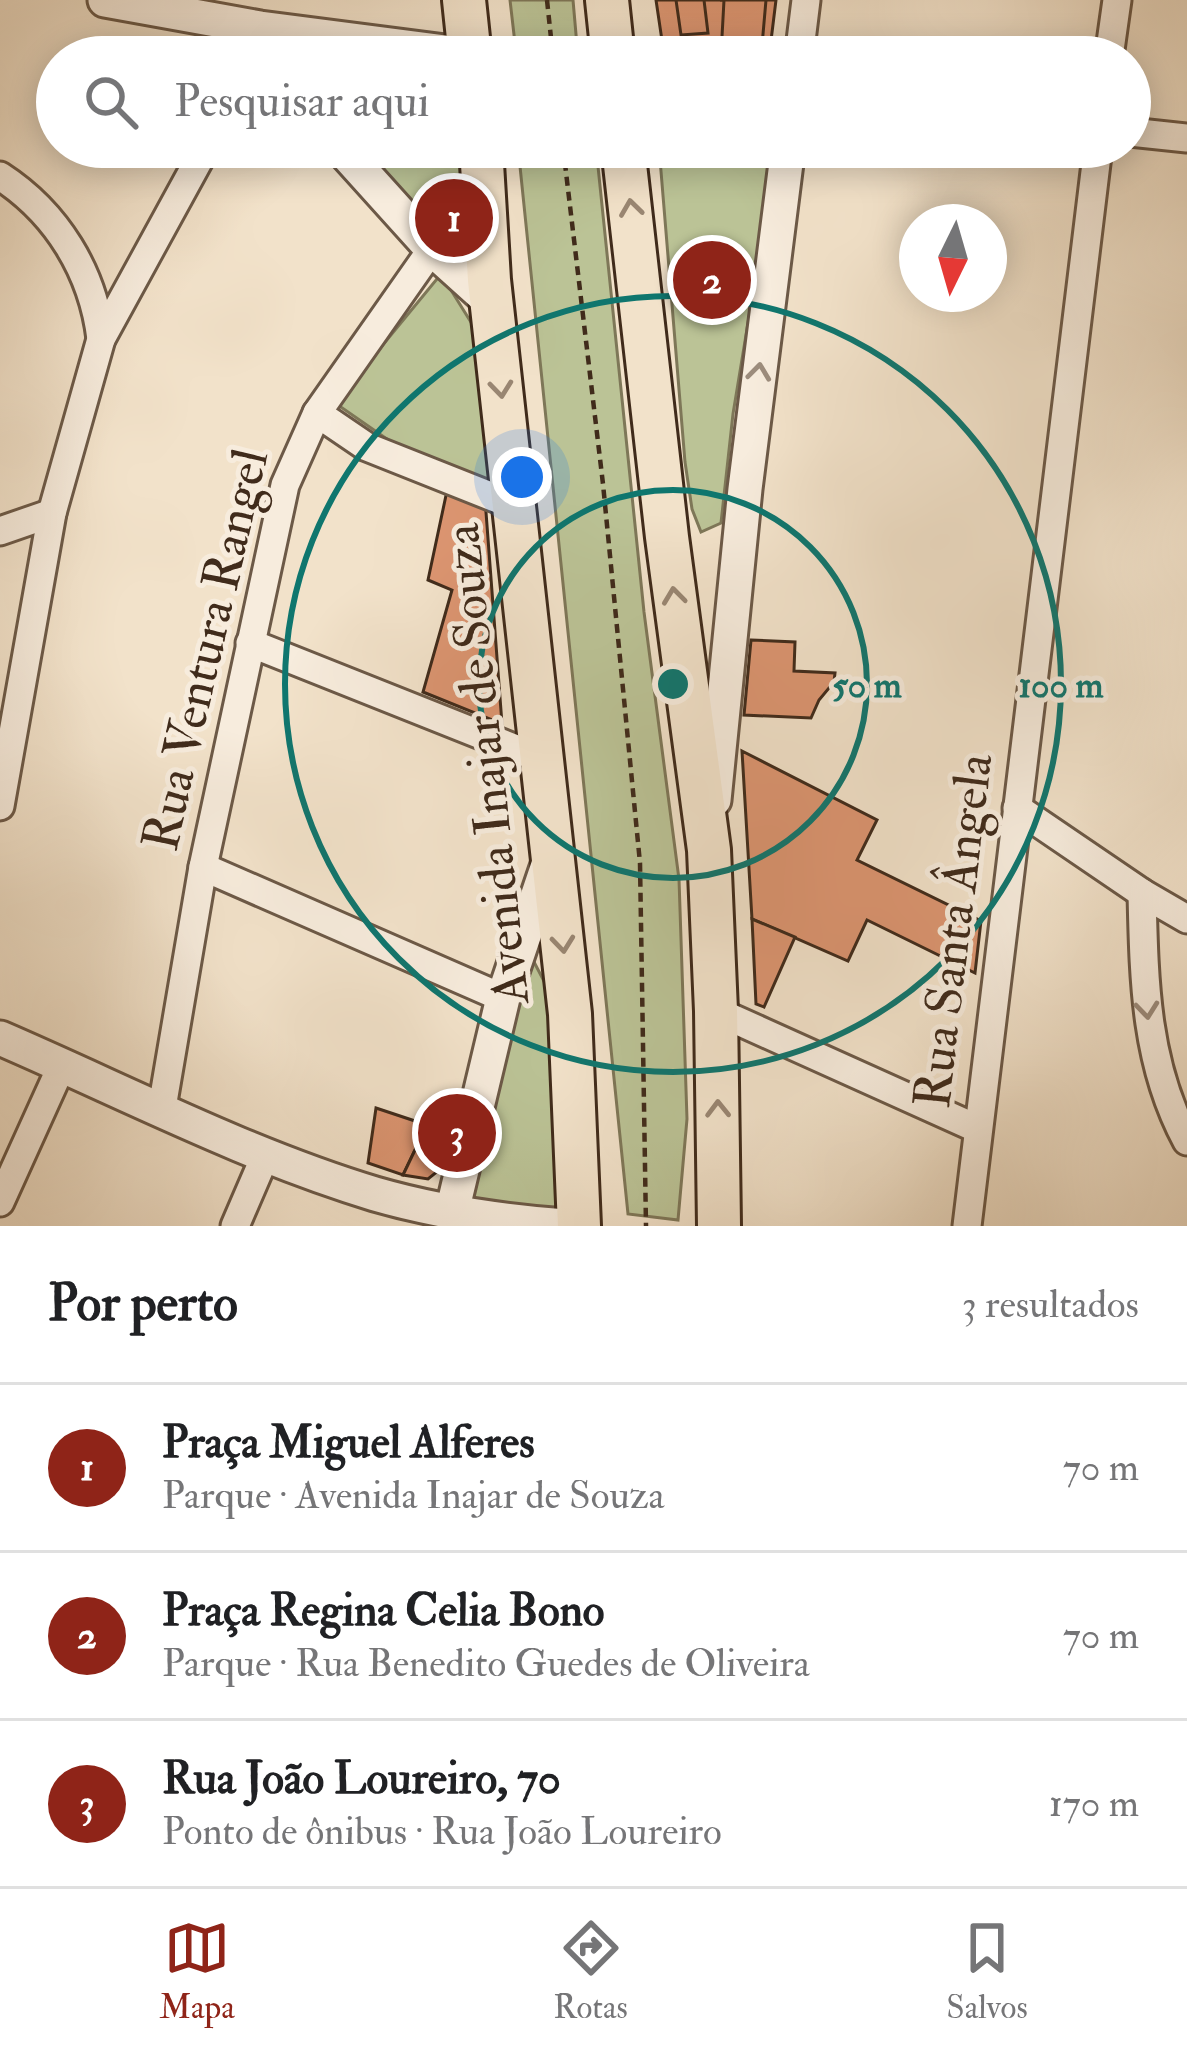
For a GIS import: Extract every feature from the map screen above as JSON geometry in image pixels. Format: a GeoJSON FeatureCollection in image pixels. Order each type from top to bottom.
{"type":"FeatureCollection","features":[{"type":"Feature","properties":{"kind":"main road"},"geometry":{"type":"LineString","coordinates":[[464,0],[471,36]]}},
{"type":"Feature","properties":{"kind":"main road"},"geometry":{"type":"LineString","coordinates":[[607,0],[611,36]]}},
{"type":"Feature","properties":{"kind":"main road","name":"Avenida Inajar de Souza"},"geometry":{"type":"LineString","coordinates":[[483,168],[513,505],[570,1013],[579,1226]]}},
{"type":"Feature","properties":{"kind":"main road"},"geometry":{"type":"LineString","coordinates":[[624,168],[680,648],[709,850],[719,1226]]}},
{"type":"Feature","properties":{"kind":"street"},"geometry":{"type":"LineString","coordinates":[[105,0],[215,11],[242,36]]}},
{"type":"Feature","properties":{"kind":"street"},"geometry":{"type":"LineString","coordinates":[[802,36],[806,0]]}},
{"type":"Feature","properties":{"kind":"street"},"geometry":{"type":"LineString","coordinates":[[1112,36],[1117,0]]}},
{"type":"Feature","properties":{"kind":"street"},"geometry":{"type":"LineString","coordinates":[[1151,134],[1187,138]]}},
{"type":"Feature","properties":{"kind":"street"},"geometry":{"type":"LineString","coordinates":[[0,806],[52,513],[101,339],[195,168]]}},
{"type":"Feature","properties":{"kind":"street"},"geometry":{"type":"LineString","coordinates":[[359,168],[432,249],[493,304]]}},
{"type":"Feature","properties":{"kind":"street"},"geometry":{"type":"LineString","coordinates":[[709,850],[745,489],[785,168]]}},
{"type":"Feature","properties":{"kind":"street","name":"Rua Santa Ângela"},"geometry":{"type":"LineString","coordinates":[[967,1226],[1095,168]]}},
{"type":"Feature","properties":{"kind":"street"},"geometry":{"type":"LineString","coordinates":[[0,176],[24,192],[53,224],[82,268],[97,306],[101,339]]}},
{"type":"Feature","properties":{"kind":"street","name":"Rua Ventura Rangel"},"geometry":{"type":"LineString","coordinates":[[162,1108],[202,867],[285,485],[317,413],[432,249]]}},
{"type":"Feature","properties":{"kind":"street"},"geometry":{"type":"LineString","coordinates":[[317,413],[367,447],[513,505]]}},
{"type":"Feature","properties":{"kind":"street"},"geometry":{"type":"LineString","coordinates":[[0,531],[52,513]]}},
{"type":"Feature","properties":{"kind":"street"},"geometry":{"type":"LineString","coordinates":[[250,643],[544,760]]}},
{"type":"Feature","properties":{"kind":"street"},"geometry":{"type":"LineString","coordinates":[[1017,808],[1187,919]]}},
{"type":"Feature","properties":{"kind":"street"},"geometry":{"type":"LineString","coordinates":[[452,1212],[503,998],[554,847]]}},
{"type":"Feature","properties":{"kind":"street"},"geometry":{"type":"LineString","coordinates":[[202,867],[503,998]]}},
{"type":"Feature","properties":{"kind":"street"},"geometry":{"type":"LineString","coordinates":[[1142,893],[1146,1010],[1153,1055],[1187,1142]]}},
{"type":"Feature","properties":{"kind":"street"},"geometry":{"type":"LineString","coordinates":[[716,1011],[978,1129]]}},
{"type":"Feature","properties":{"kind":"street"},"geometry":{"type":"LineString","coordinates":[[0,1038],[266,1154],[374,1194],[501,1223],[565,1226]]}},
{"type":"Feature","properties":{"kind":"street"},"geometry":{"type":"LineString","coordinates":[[0,1202],[62,1065]]}},
{"type":"Feature","properties":{"kind":"street"},"geometry":{"type":"LineString","coordinates":[[236,1226],[266,1154]]}},
{"type":"Feature","properties":{"kind":"path"},"geometry":{"type":"LineString","coordinates":[[547,0],[551,36]]}},
{"type":"Feature","properties":{"kind":"path"},"geometry":{"type":"LineString","coordinates":[[565,168],[603,484],[640,863],[646,1226]]}},
{"type":"Feature","properties":{"kind":"green space"},"geometry":{"type":"Polygon","coordinates":[[[510,0],[573,0],[576,36],[514,36],[510,0]]]}},
{"type":"Feature","properties":{"kind":"green space"},"geometry":{"type":"Polygon","coordinates":[[[377,168],[477,168],[485,276],[377,168]]]}},
{"type":"Feature","properties":{"kind":"green space"},"geometry":{"type":"Polygon","coordinates":[[[520,168],[598,168],[644,612],[679,879],[687,1119],[678,1220],[628,1214],[520,168]]]}},
{"type":"Feature","properties":{"kind":"green space"},"geometry":{"type":"Polygon","coordinates":[[[661,168],[774,168],[733,414],[721,523],[701,532],[692,509],[661,168]]]}},
{"type":"Feature","properties":{"kind":"green space"},"geometry":{"type":"Polygon","coordinates":[[[441,274],[492,356],[505,487],[407,453],[335,403],[441,274]]]}},
{"type":"Feature","properties":{"kind":"green space"},"geometry":{"type":"Polygon","coordinates":[[[533,960],[547,987],[570,1186],[555,1207],[523,1215],[474,1208],[473,1185],[520,990],[533,960]]]}},
{"type":"Feature","properties":{"kind":"building"},"geometry":{"type":"Polygon","coordinates":[[[656,0],[776,0],[772,36],[661,36],[656,0]]]}},
{"type":"Feature","properties":{"kind":"building"},"geometry":{"type":"Polygon","coordinates":[[[676,0],[704,0],[708,33],[681,35],[676,0]]]}},
{"type":"Feature","properties":{"kind":"building"},"geometry":{"type":"Polygon","coordinates":[[[724,0],[766,0],[763,36],[722,36],[724,0]]]}},
{"type":"Feature","properties":{"kind":"building"},"geometry":{"type":"Polygon","coordinates":[[[448,486],[485,499],[502,724],[423,692],[452,590],[428,580],[448,486]]]}},
{"type":"Feature","properties":{"kind":"building"},"geometry":{"type":"Polygon","coordinates":[[[751,640],[795,642],[794,671],[835,673],[811,718],[744,715],[751,640]]]}},
{"type":"Feature","properties":{"kind":"building"},"geometry":{"type":"Polygon","coordinates":[[[742,751],[877,820],[857,860],[981,921],[975,973],[867,920],[848,961],[752,919],[742,751]]]}},
{"type":"Feature","properties":{"kind":"building"},"geometry":{"type":"Polygon","coordinates":[[[752,919],[795,937],[764,1007],[756,1004],[752,919]]]}},
{"type":"Feature","properties":{"kind":"building"},"geometry":{"type":"Polygon","coordinates":[[[376,1108],[427,1125],[403,1175],[368,1163],[376,1108]]]}},
{"type":"Feature","properties":{"kind":"building"},"geometry":{"type":"Polygon","coordinates":[[[427,1125],[448,1132],[438,1171],[428,1179],[403,1175],[427,1125]]]}},
{"type":"Feature","properties":{"kind":"place","name":"Praça Miguel Alferes"},"geometry":{"type":"Point","coordinates":[454,218]}},
{"type":"Feature","properties":{"kind":"place","name":"Praça Regina Celia Bono"},"geometry":{"type":"Point","coordinates":[712,280]}},
{"type":"Feature","properties":{"kind":"place","name":"Rua João Loureiro, 70"},"geometry":{"type":"Point","coordinates":[457,1133]}}]}
